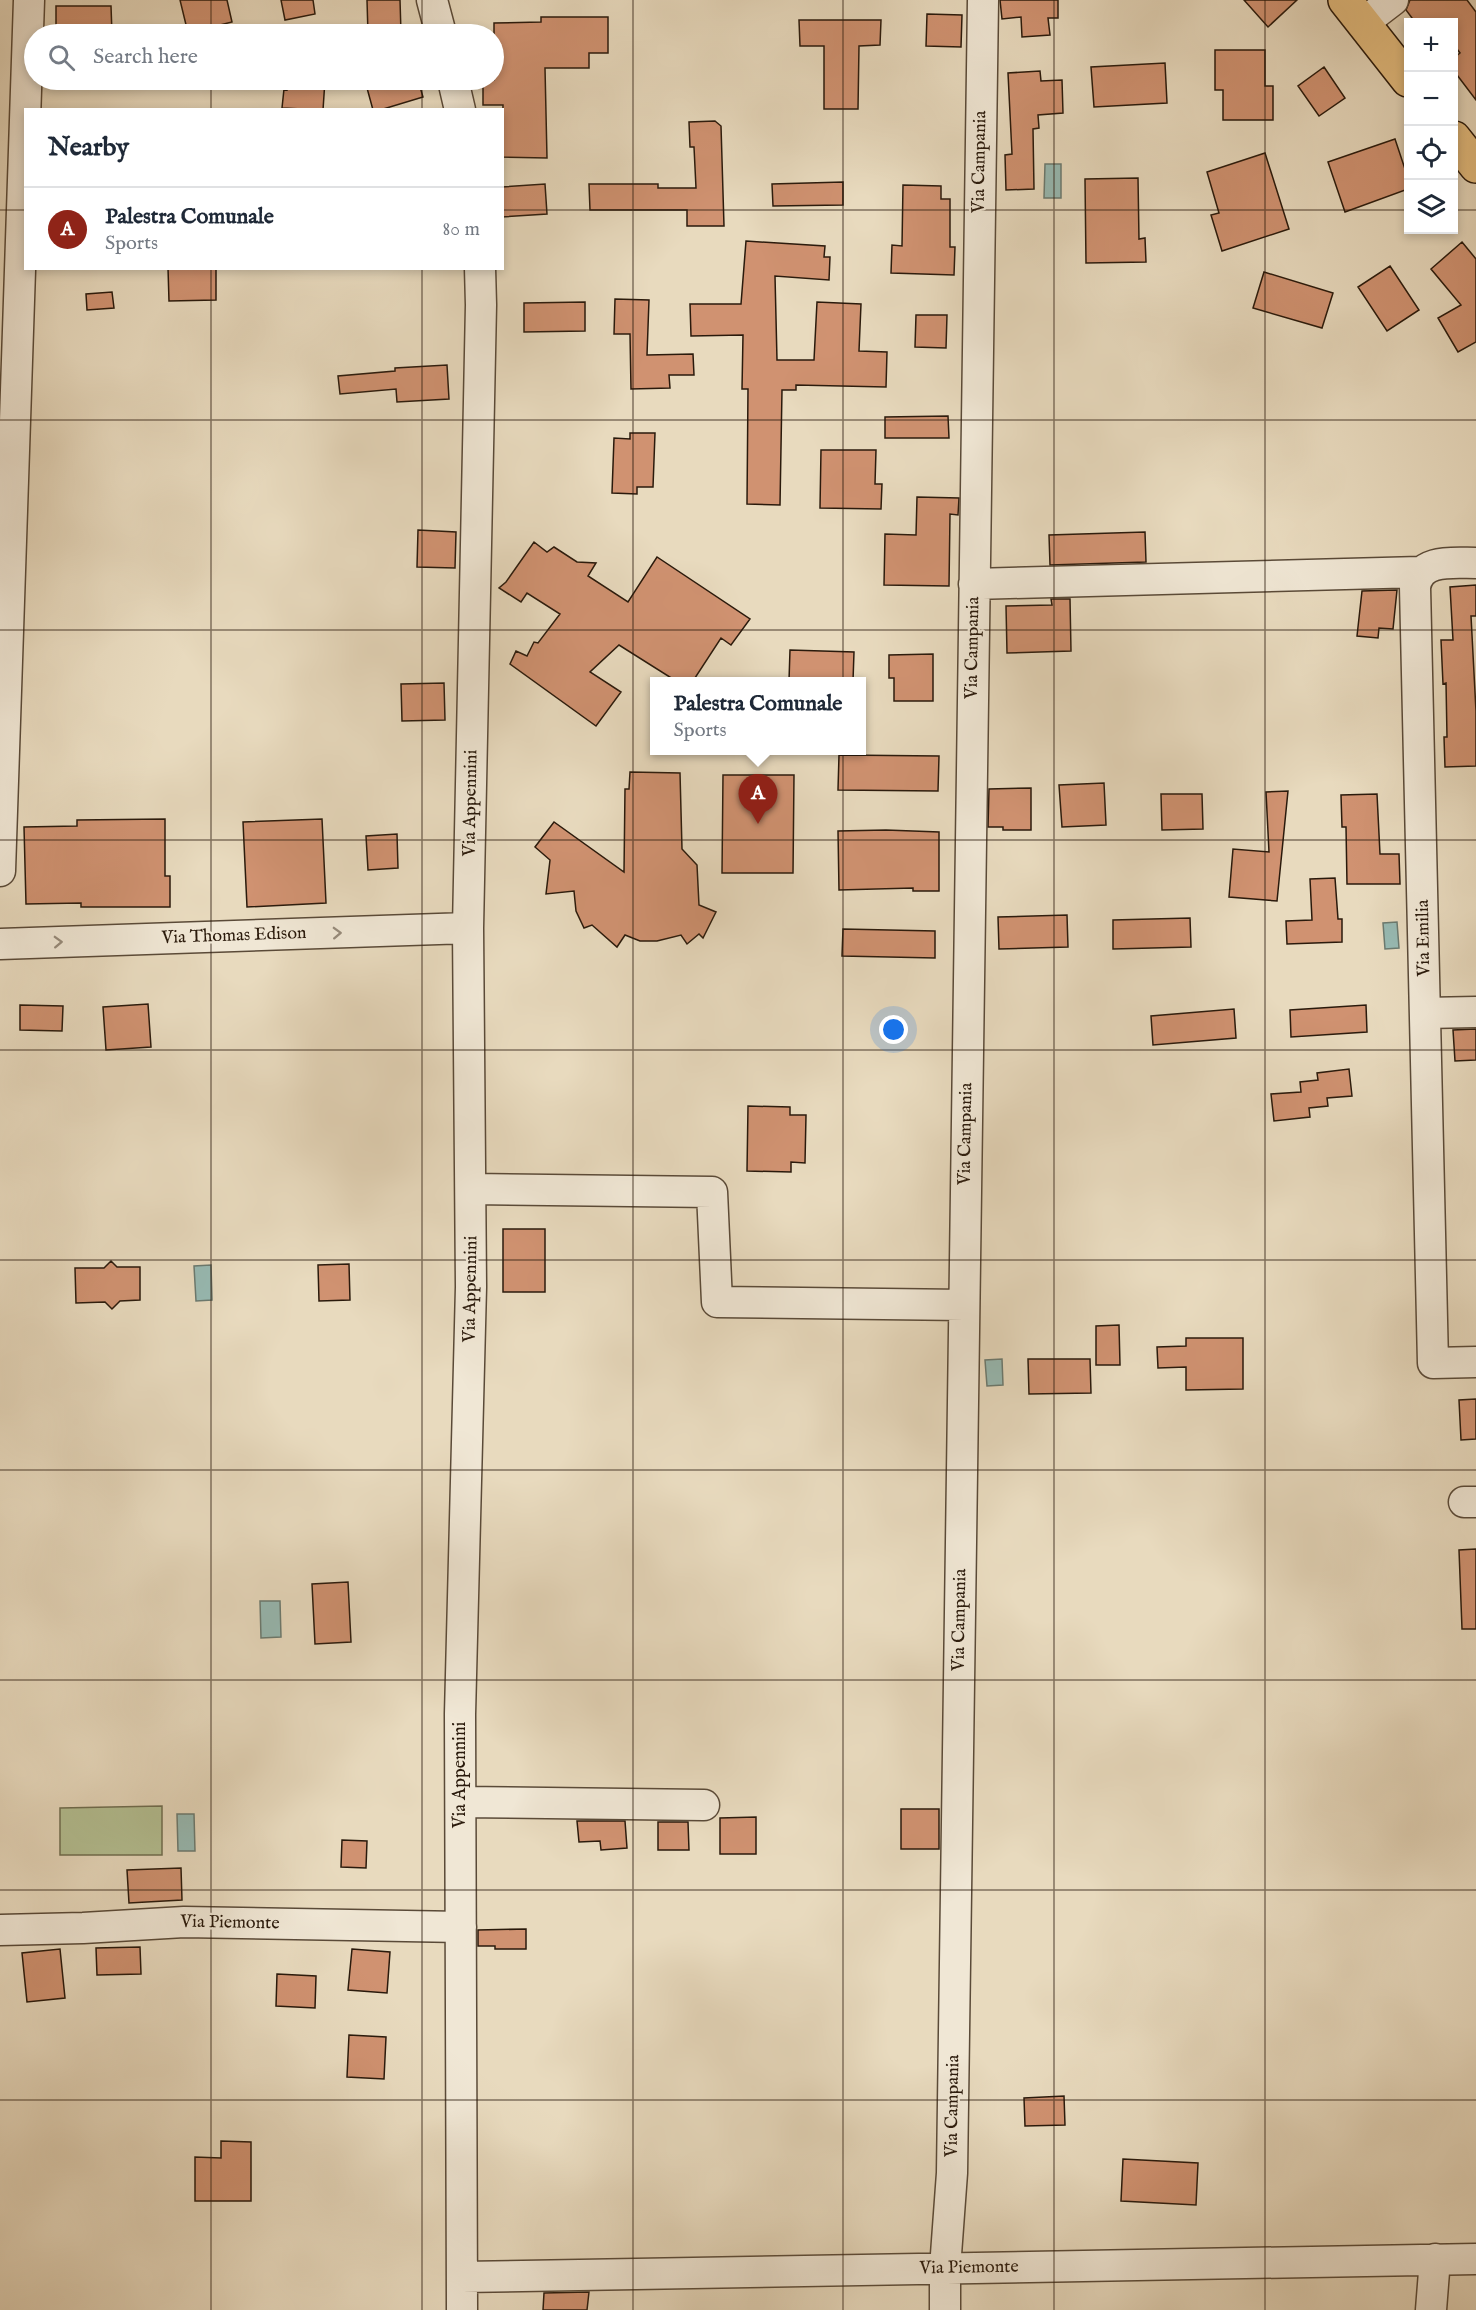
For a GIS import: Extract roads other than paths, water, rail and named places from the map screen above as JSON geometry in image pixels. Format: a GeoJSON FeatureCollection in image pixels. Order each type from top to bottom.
{"type":"FeatureCollection","features":[{"type":"Feature","properties":{"kind":"main road"},"geometry":{"type":"LineString","coordinates":[[1354,11],[1404,75]]}},
{"type":"Feature","properties":{"kind":"street"},"geometry":{"type":"LineString","coordinates":[[28,24],[29,0]]}},
{"type":"Feature","properties":{"kind":"street"},"geometry":{"type":"LineString","coordinates":[[432,0],[438,24]]}},
{"type":"Feature","properties":{"kind":"street","name":"Via Campania"},"geometry":{"type":"LineString","coordinates":[[945,2310],[945,2268],[952,2162],[983,0]]}},
{"type":"Feature","properties":{"kind":"street"},"geometry":{"type":"LineString","coordinates":[[1354,11],[1393,0]]}},
{"type":"Feature","properties":{"kind":"street"},"geometry":{"type":"LineString","coordinates":[[25,108],[26,90]]}},
{"type":"Feature","properties":{"kind":"street"},"geometry":{"type":"LineString","coordinates":[[455,90],[460,108]]}},
{"type":"Feature","properties":{"kind":"street"},"geometry":{"type":"LineString","coordinates":[[0,871],[24,150]]}},
{"type":"Feature","properties":{"kind":"street","name":"Via Appennini"},"geometry":{"type":"LineString","coordinates":[[462,2310],[461,1647],[470,1346],[472,1189],[468,928],[480,270]]}},
{"type":"Feature","properties":{"kind":"street"},"geometry":{"type":"LineString","coordinates":[[974,584],[1420,572],[1434,565],[1476,563]]}},
{"type":"Feature","properties":{"kind":"street","name":"Via Emilia"},"geometry":{"type":"LineString","coordinates":[[1420,572],[1415,587],[1433,1363],[1476,1362]]}},
{"type":"Feature","properties":{"kind":"street","name":"Via Thomas Edison"},"geometry":{"type":"LineString","coordinates":[[0,944],[468,928]]}},
{"type":"Feature","properties":{"kind":"street"},"geometry":{"type":"LineString","coordinates":[[1425,1013],[1476,1012]]}},
{"type":"Feature","properties":{"kind":"street"},"geometry":{"type":"LineString","coordinates":[[472,1189],[712,1192],[717,1302],[964,1305]]}},
{"type":"Feature","properties":{"kind":"street"},"geometry":{"type":"LineString","coordinates":[[461,1802],[704,1805]]}},
{"type":"Feature","properties":{"kind":"street","name":"Via Piemonte"},"geometry":{"type":"LineString","coordinates":[[0,1930],[184,1922],[461,1927]]}},
{"type":"Feature","properties":{"kind":"street"},"geometry":{"type":"LineString","coordinates":[[1431,2310],[1435,2259]]}},
{"type":"Feature","properties":{"kind":"street","name":"Via Piemonte"},"geometry":{"type":"LineString","coordinates":[[462,2277],[1476,2259]]}},
{"type":"Feature","properties":{"kind":"water"},"geometry":{"type":"Polygon","coordinates":[[[1045,164],[1061,164],[1061,198],[1044,198],[1045,164]]]}},
{"type":"Feature","properties":{"kind":"water"},"geometry":{"type":"Polygon","coordinates":[[[1397,922],[1399,948],[1385,949],[1383,923],[1397,922]]]}},
{"type":"Feature","properties":{"kind":"water"},"geometry":{"type":"Polygon","coordinates":[[[211,1265],[212,1300],[196,1301],[194,1266],[211,1265]]]}},
{"type":"Feature","properties":{"kind":"water"},"geometry":{"type":"Polygon","coordinates":[[[1002,1359],[1003,1385],[987,1386],[985,1360],[1002,1359]]]}},
{"type":"Feature","properties":{"kind":"water"},"geometry":{"type":"Polygon","coordinates":[[[260,1601],[280,1601],[281,1637],[261,1638],[260,1601]]]}},
{"type":"Feature","properties":{"kind":"water"},"geometry":{"type":"Polygon","coordinates":[[[177,1814],[194,1814],[195,1851],[178,1851],[177,1814]]]}},
{"type":"Feature","properties":{"kind":"place","name":"Palestra Comunale"},"geometry":{"type":"Point","coordinates":[758,824]}}]}
